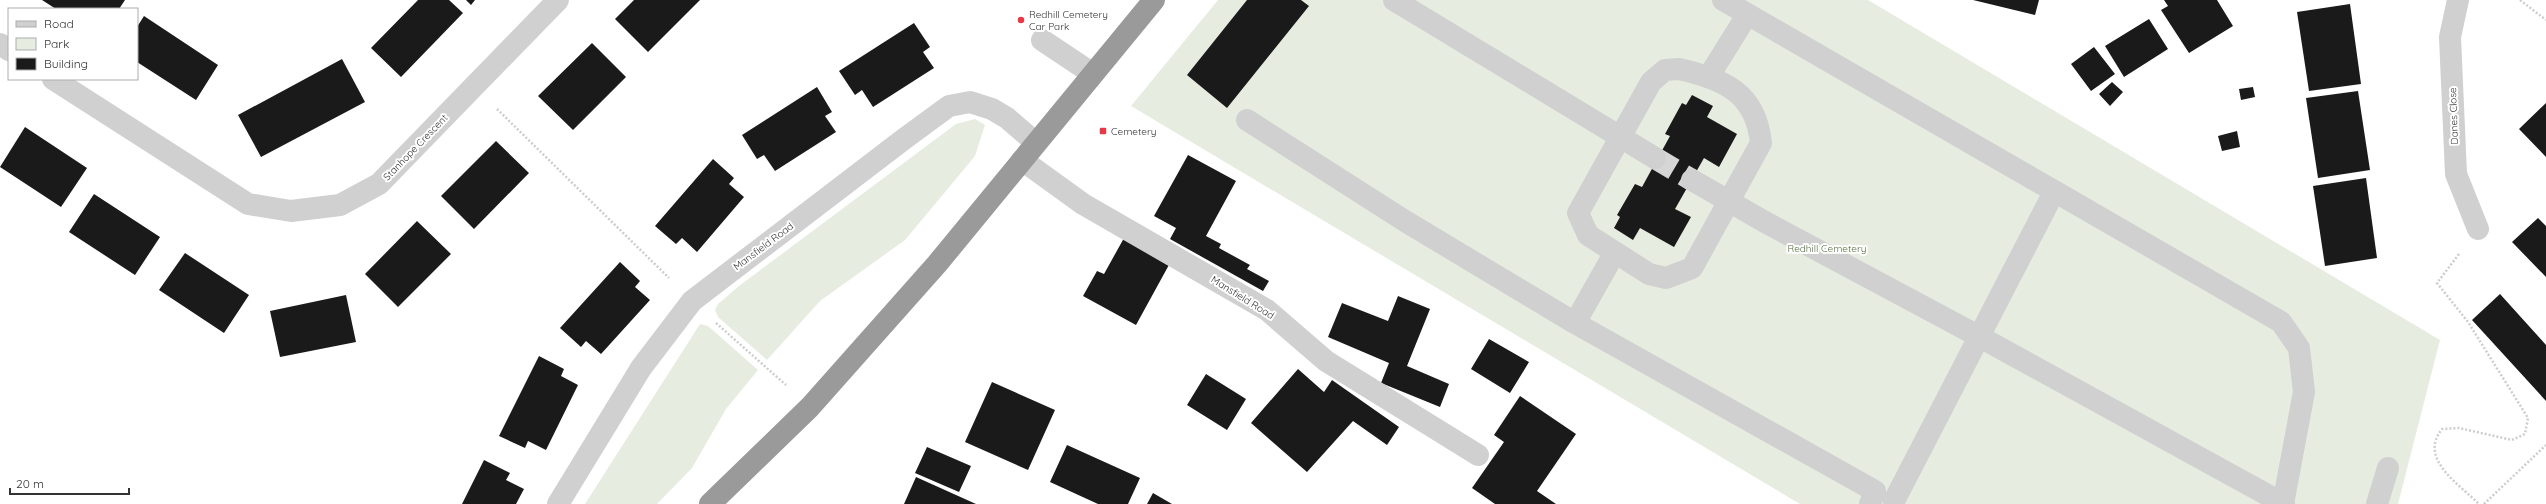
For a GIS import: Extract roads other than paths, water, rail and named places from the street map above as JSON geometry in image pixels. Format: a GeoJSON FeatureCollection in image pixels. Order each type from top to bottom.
{"type":"FeatureCollection","features":[{"type":"Feature","properties":{"kind":"highway"},"geometry":{"type":"LineString","coordinates":[[710,504],[810,406],[937,264],[1154,0]]}},
{"type":"Feature","properties":{"kind":"street","name":"Stanhope Crescent"},"geometry":{"type":"LineString","coordinates":[[55,80],[248,204],[290,211],[340,205],[379,184],[558,0]]}},
{"type":"Feature","properties":{"kind":"street"},"geometry":{"type":"LineString","coordinates":[[1394,0],[1655,158]]}},
{"type":"Feature","properties":{"kind":"street"},"geometry":{"type":"LineString","coordinates":[[1692,180],[2284,504],[2304,392],[2299,348],[2281,322],[1723,0]]}},
{"type":"Feature","properties":{"kind":"street","name":"Danes Close"},"geometry":{"type":"LineString","coordinates":[[2458,0],[2450,37],[2456,174],[2478,229]]}},
{"type":"Feature","properties":{"kind":"street"},"geometry":{"type":"LineString","coordinates":[[1709,76],[1747,15]]}},
{"type":"Feature","properties":{"kind":"street"},"geometry":{"type":"LineString","coordinates":[[1042,40],[1093,74]]}},
{"type":"Feature","properties":{"kind":"street"},"geometry":{"type":"LineString","coordinates":[[1679,69],[1709,76],[1738,94],[1754,112],[1760,126],[1762,143],[1692,268],[1666,278],[1649,274],[1588,235],[1578,212],[1619,137],[1651,82],[1665,70],[1679,69]]}},
{"type":"Feature","properties":{"kind":"street","name":"Mansfield Road"},"geometry":{"type":"LineString","coordinates":[[558,504],[641,368],[692,301],[949,106],[970,102],[992,109],[1007,118],[1036,143]]}},
{"type":"Feature","properties":{"kind":"street"},"geometry":{"type":"LineString","coordinates":[[1247,120],[1405,221],[1575,323],[1872,498],[1897,503],[2054,192]]}},
{"type":"Feature","properties":{"kind":"street","name":"Mansfield Road"},"geometry":{"type":"LineString","coordinates":[[1022,160],[1083,204],[1267,310],[1326,361],[1478,455]]}},
{"type":"Feature","properties":{"kind":"street"},"geometry":{"type":"LineString","coordinates":[[1575,323],[1615,252]]}},
{"type":"Feature","properties":{"kind":"street"},"geometry":{"type":"LineString","coordinates":[[2377,504],[2388,468]]}},
{"type":"Feature","properties":{"kind":"tunnel"},"geometry":{"type":"LineString","coordinates":[[1655,158],[1692,180]]}},
{"type":"Feature","properties":{"kind":"place","name":"Redhill Cemetery Car Park"},"geometry":{"type":"Point","coordinates":[1021,20]}},
{"type":"Feature","properties":{"kind":"place","name":"Cemetery"},"geometry":{"type":"Point","coordinates":[1103,131]}},
{"type":"Feature","properties":{"kind":"park label","name":"Redhill Cemetery"},"geometry":{"type":"Point","coordinates":[1827,248]}}]}
